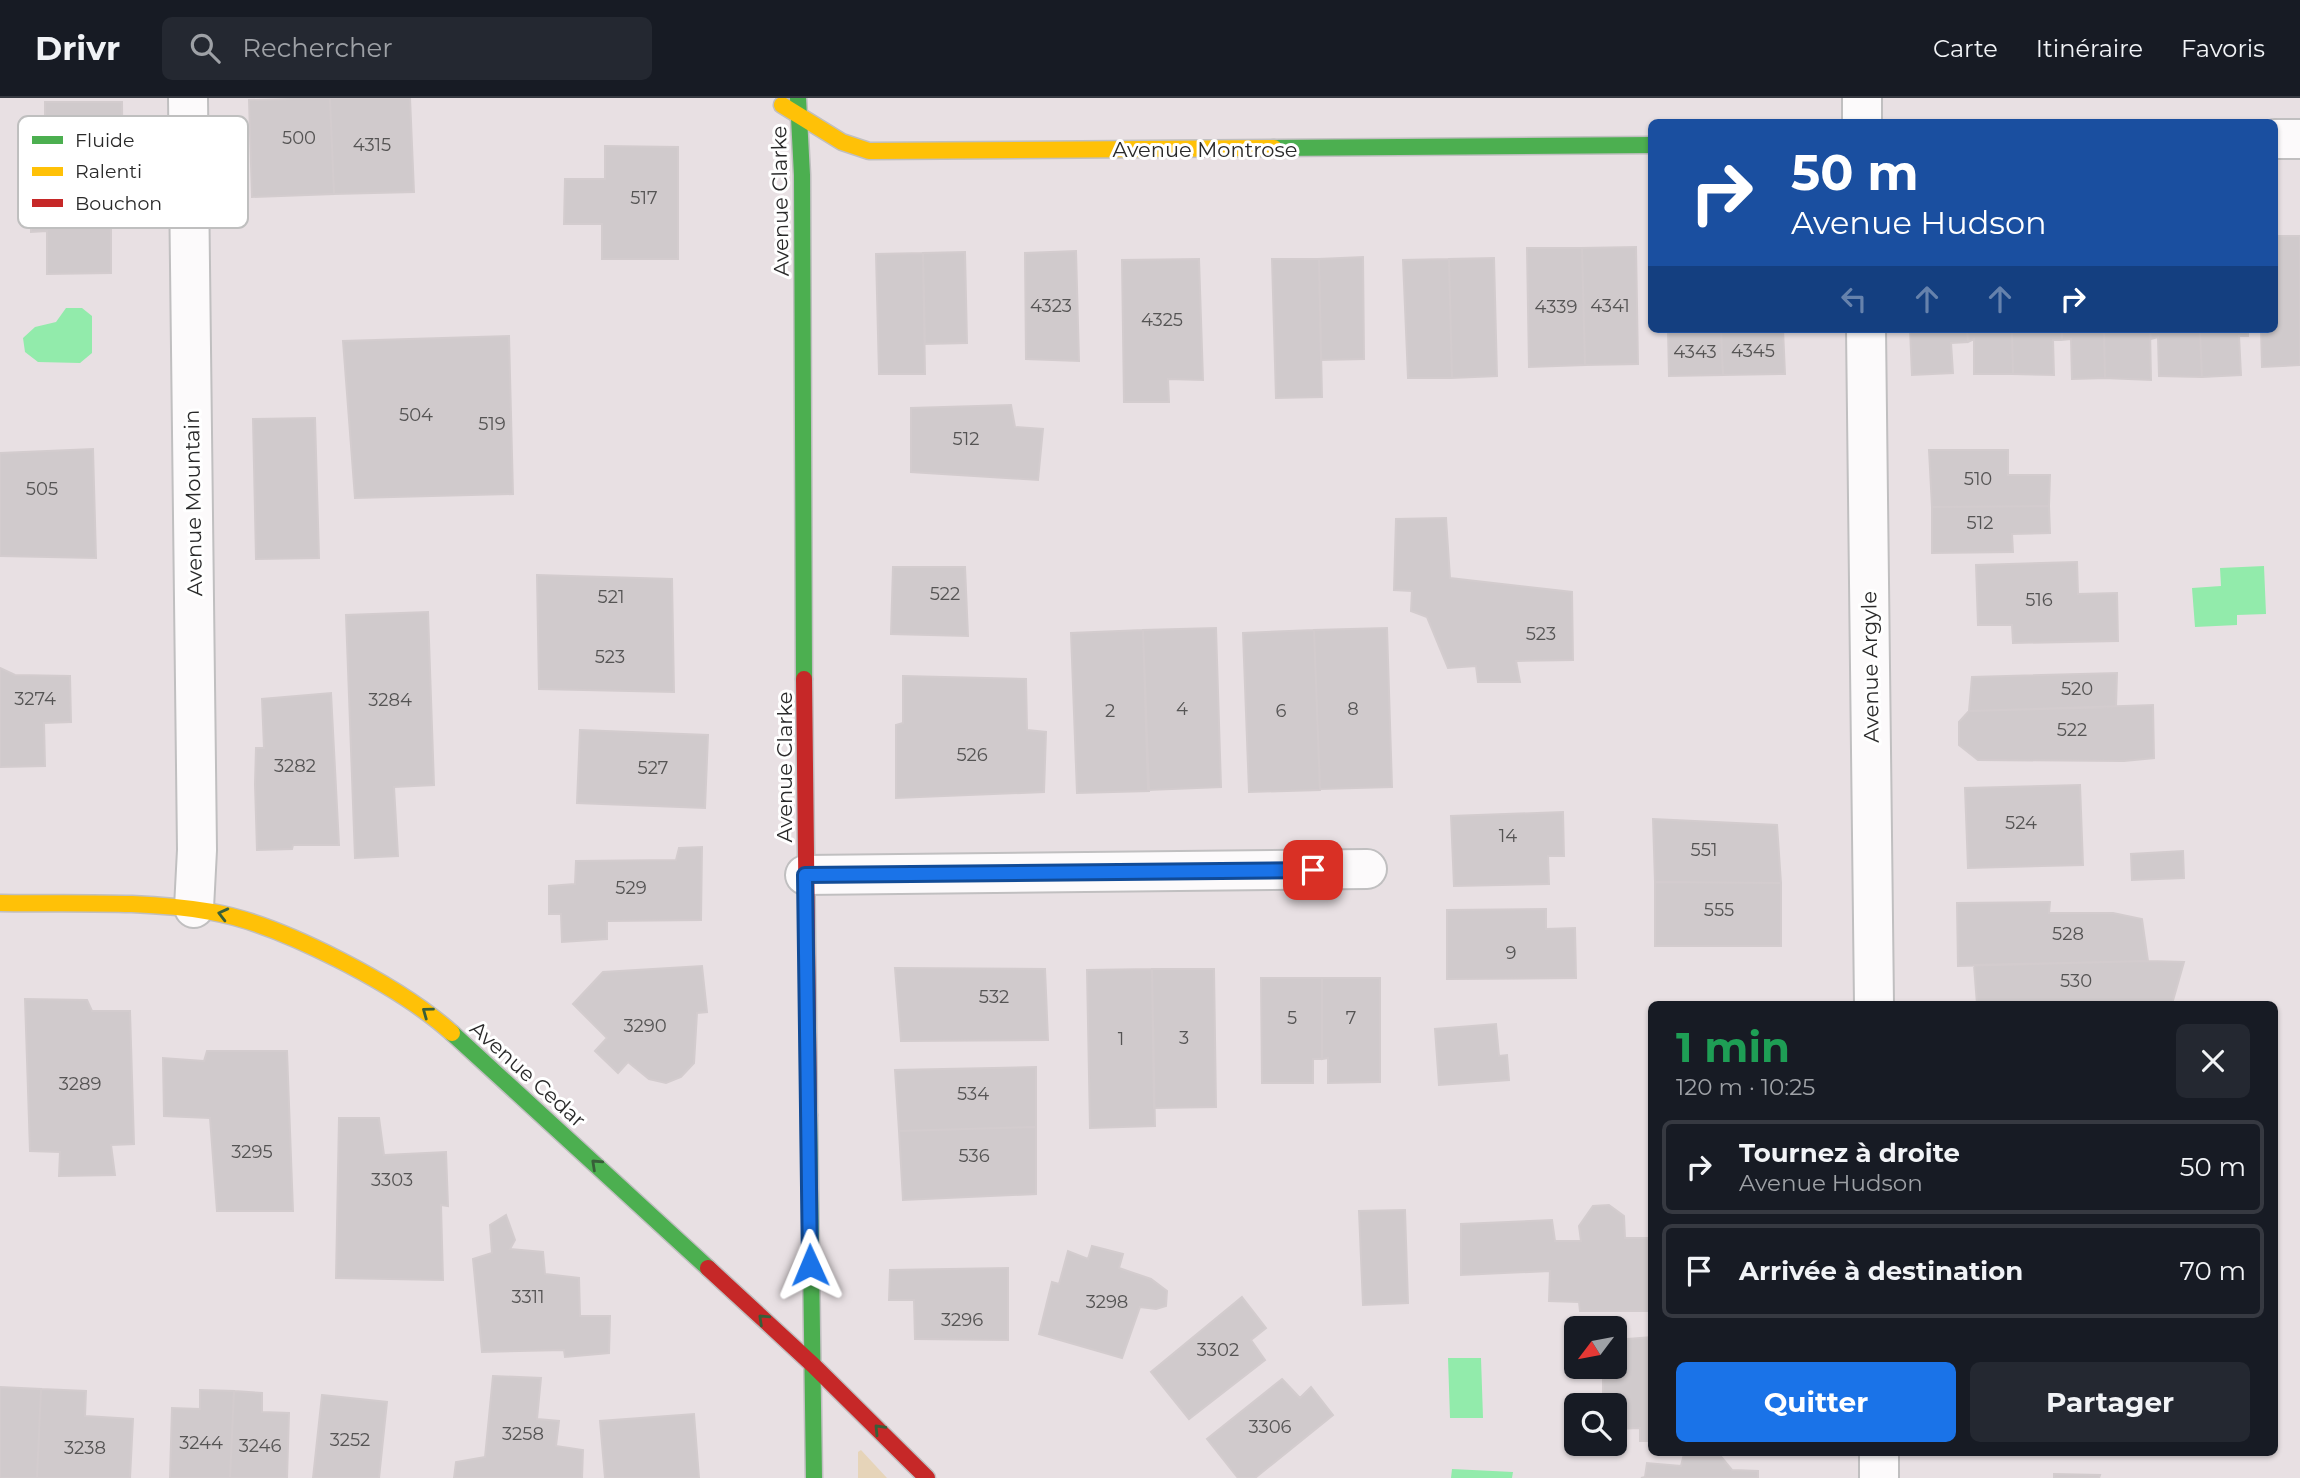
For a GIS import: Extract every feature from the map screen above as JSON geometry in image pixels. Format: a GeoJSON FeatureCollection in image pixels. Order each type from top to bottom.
{"type":"FeatureCollection","features":[{"type":"Feature","properties":{"kind":"street","name":"Avenue Mountain"},"geometry":{"type":"LineString","coordinates":[[188,98],[188,116]]}},
{"type":"Feature","properties":{"kind":"street","name":"Avenue Montrose"},"geometry":{"type":"LineString","coordinates":[[771,98],[842,142],[869,151],[1648,145]]}},
{"type":"Feature","properties":{"kind":"street","name":"Avenue Clarke"},"geometry":{"type":"LineString","coordinates":[[798,98],[804,434],[805,875],[814,1478]]}},
{"type":"Feature","properties":{"kind":"street"},"geometry":{"type":"LineString","coordinates":[[1862,98],[1863,119]]}},
{"type":"Feature","properties":{"kind":"street"},"geometry":{"type":"LineString","coordinates":[[2278,139],[2300,139]]}},
{"type":"Feature","properties":{"kind":"street","name":"Avenue Mountain"},"geometry":{"type":"LineString","coordinates":[[190,228],[197,850],[194,908]]}},
{"type":"Feature","properties":{"kind":"street","name":"Avenue Argyle"},"geometry":{"type":"LineString","coordinates":[[1866,333],[1874,1001]]}},
{"type":"Feature","properties":{"kind":"street"},"geometry":{"type":"LineString","coordinates":[[805,875],[1367,869]]}},
{"type":"Feature","properties":{"kind":"street","name":"Avenue Cedar"},"geometry":{"type":"LineString","coordinates":[[0,903],[194,908],[238,918],[343,961],[386,985],[438,1020],[813,1365],[927,1478]]}},
{"type":"Feature","properties":{"kind":"street"},"geometry":{"type":"LineString","coordinates":[[1879,1456],[1879,1478]]}},
{"type":"Feature","properties":{"kind":"shaded area"},"geometry":{"type":"Polygon","coordinates":[[[66,308],[82,308],[92,316],[92,353],[80,363],[38,362],[25,352],[23,338],[35,327],[56,322],[66,308]]]}},
{"type":"Feature","properties":{"kind":"shaded area"},"geometry":{"type":"Polygon","coordinates":[[[2264,566],[2266,614],[2237,615],[2237,625],[2195,627],[2192,588],[2221,586],[2220,568],[2264,566]]]}},
{"type":"Feature","properties":{"kind":"shaded area"},"geometry":{"type":"Polygon","coordinates":[[[1448,1358],[1481,1358],[1483,1418],[1450,1418],[1448,1358]]]}},
{"type":"Feature","properties":{"kind":"shaded area"},"geometry":{"type":"Polygon","coordinates":[[[861,1450],[887,1478],[858,1478],[858,1452],[861,1450]]]}},
{"type":"Feature","properties":{"kind":"shaded area"},"geometry":{"type":"Polygon","coordinates":[[[1452,1469],[1513,1472],[1512,1478],[1451,1478],[1452,1469]]]}},
{"type":"Feature","properties":{"kind":"building"},"geometry":{"type":"Polygon","coordinates":[[[330,98],[334,194],[252,197],[249,100],[330,98]]]}},
{"type":"Feature","properties":{"kind":"building"},"geometry":{"type":"Polygon","coordinates":[[[330,98],[410,98],[414,192],[334,194],[330,98]]]}},
{"type":"Feature","properties":{"kind":"building"},"geometry":{"type":"Polygon","coordinates":[[[45,102],[122,102],[122,116],[45,116],[45,102]]]}},
{"type":"Feature","properties":{"kind":"building"},"geometry":{"type":"Polygon","coordinates":[[[605,146],[678,147],[678,259],[602,259],[602,224],[564,224],[565,179],[605,179],[605,146]]]}},
{"type":"Feature","properties":{"kind":"building"},"geometry":{"type":"Polygon","coordinates":[[[31,228],[111,228],[111,273],[47,274],[47,231],[31,232],[31,228]]]}},
{"type":"Feature","properties":{"kind":"building"},"geometry":{"type":"Polygon","coordinates":[[[2278,236],[2300,236],[2300,365],[2262,367],[2261,333],[2278,333],[2278,236]]]}},
{"type":"Feature","properties":{"kind":"building"},"geometry":{"type":"Polygon","coordinates":[[[1636,247],[1638,364],[1585,365],[1582,248],[1636,247]]]}},
{"type":"Feature","properties":{"kind":"building"},"geometry":{"type":"Polygon","coordinates":[[[1527,248],[1582,248],[1585,365],[1529,367],[1527,248]]]}},
{"type":"Feature","properties":{"kind":"building"},"geometry":{"type":"Polygon","coordinates":[[[1076,251],[1079,361],[1026,359],[1025,253],[1076,251]]]}},
{"type":"Feature","properties":{"kind":"building"},"geometry":{"type":"Polygon","coordinates":[[[965,252],[967,343],[925,344],[923,253],[965,252]]]}},
{"type":"Feature","properties":{"kind":"building"},"geometry":{"type":"Polygon","coordinates":[[[923,253],[925,374],[879,374],[876,254],[923,253]]]}},
{"type":"Feature","properties":{"kind":"building"},"geometry":{"type":"Polygon","coordinates":[[[1363,257],[1364,359],[1321,360],[1319,259],[1363,257]]]}},
{"type":"Feature","properties":{"kind":"building"},"geometry":{"type":"Polygon","coordinates":[[[1494,258],[1497,376],[1452,378],[1449,259],[1494,258]]]}},
{"type":"Feature","properties":{"kind":"building"},"geometry":{"type":"Polygon","coordinates":[[[1199,259],[1203,380],[1168,379],[1169,402],[1124,402],[1122,260],[1199,259]]]}},
{"type":"Feature","properties":{"kind":"building"},"geometry":{"type":"Polygon","coordinates":[[[1272,259],[1319,259],[1322,397],[1276,398],[1272,259]]]}},
{"type":"Feature","properties":{"kind":"building"},"geometry":{"type":"Polygon","coordinates":[[[1449,259],[1452,378],[1408,378],[1403,260],[1449,259]]]}},
{"type":"Feature","properties":{"kind":"building"},"geometry":{"type":"Polygon","coordinates":[[[1668,333],[1721,333],[1723,375],[1669,376],[1668,333]]]}},
{"type":"Feature","properties":{"kind":"building"},"geometry":{"type":"Polygon","coordinates":[[[1721,333],[1783,333],[1785,374],[1723,375],[1721,333]]]}},
{"type":"Feature","properties":{"kind":"building"},"geometry":{"type":"Polygon","coordinates":[[[1910,333],[1967,333],[1968,342],[1951,343],[1953,373],[1912,375],[1910,333]]]}},
{"type":"Feature","properties":{"kind":"building"},"geometry":{"type":"Polygon","coordinates":[[[1967,333],[2012,333],[2013,374],[1974,374],[1974,339],[1968,342],[1967,333]]]}},
{"type":"Feature","properties":{"kind":"building"},"geometry":{"type":"Polygon","coordinates":[[[2012,333],[2062,333],[2062,340],[2053,340],[2054,375],[2013,374],[2012,333]]]}},
{"type":"Feature","properties":{"kind":"building"},"geometry":{"type":"Polygon","coordinates":[[[2062,333],[2104,333],[2105,378],[2072,379],[2071,339],[2062,340],[2062,333]]]}},
{"type":"Feature","properties":{"kind":"building"},"geometry":{"type":"Polygon","coordinates":[[[2104,333],[2150,333],[2151,380],[2105,378],[2104,333]]]}},
{"type":"Feature","properties":{"kind":"building"},"geometry":{"type":"Polygon","coordinates":[[[2150,333],[2200,333],[2202,377],[2159,376],[2158,337],[2151,339],[2150,333]]]}},
{"type":"Feature","properties":{"kind":"building"},"geometry":{"type":"Polygon","coordinates":[[[2200,333],[2248,333],[2248,336],[2239,336],[2241,375],[2202,377],[2200,333]]]}},
{"type":"Feature","properties":{"kind":"building"},"geometry":{"type":"Polygon","coordinates":[[[509,336],[513,494],[355,498],[343,341],[509,336]]]}},
{"type":"Feature","properties":{"kind":"building"},"geometry":{"type":"Polygon","coordinates":[[[1011,405],[1015,427],[1043,429],[1038,480],[911,472],[911,408],[1011,405]]]}},
{"type":"Feature","properties":{"kind":"building"},"geometry":{"type":"Polygon","coordinates":[[[315,418],[319,558],[256,559],[253,419],[315,418]]]}},
{"type":"Feature","properties":{"kind":"building"},"geometry":{"type":"Polygon","coordinates":[[[93,449],[96,558],[0,556],[0,453],[93,449]]]}},
{"type":"Feature","properties":{"kind":"building"},"geometry":{"type":"Polygon","coordinates":[[[1929,450],[2008,450],[2008,475],[2050,475],[2049,506],[1932,507],[1929,450]]]}},
{"type":"Feature","properties":{"kind":"building"},"geometry":{"type":"Polygon","coordinates":[[[2049,506],[2050,533],[2012,534],[2013,552],[1932,553],[1932,507],[2049,506]]]}},
{"type":"Feature","properties":{"kind":"building"},"geometry":{"type":"Polygon","coordinates":[[[1446,518],[1450,578],[1572,592],[1573,660],[1516,661],[1520,682],[1478,682],[1476,666],[1448,668],[1427,617],[1411,611],[1412,591],[1394,590],[1396,519],[1446,518]]]}},
{"type":"Feature","properties":{"kind":"building"},"geometry":{"type":"Polygon","coordinates":[[[2077,562],[2078,594],[2117,593],[2118,641],[2013,643],[2012,625],[1978,625],[1976,565],[2077,562]]]}},
{"type":"Feature","properties":{"kind":"building"},"geometry":{"type":"Polygon","coordinates":[[[893,567],[965,567],[968,636],[891,634],[893,567]]]}},
{"type":"Feature","properties":{"kind":"building"},"geometry":{"type":"Polygon","coordinates":[[[537,575],[672,579],[674,692],[539,689],[537,575]]]}},
{"type":"Feature","properties":{"kind":"building"},"geometry":{"type":"Polygon","coordinates":[[[428,612],[434,785],[394,787],[398,856],[355,858],[346,615],[428,612]]]}},
{"type":"Feature","properties":{"kind":"building"},"geometry":{"type":"Polygon","coordinates":[[[1216,628],[1221,787],[1148,790],[1143,630],[1216,628]]]}},
{"type":"Feature","properties":{"kind":"building"},"geometry":{"type":"Polygon","coordinates":[[[1387,628],[1392,787],[1320,789],[1314,630],[1387,628]]]}},
{"type":"Feature","properties":{"kind":"building"},"geometry":{"type":"Polygon","coordinates":[[[1143,630],[1149,791],[1077,793],[1071,633],[1143,630]]]}},
{"type":"Feature","properties":{"kind":"building"},"geometry":{"type":"Polygon","coordinates":[[[1314,630],[1320,790],[1249,792],[1243,633],[1314,630]]]}},
{"type":"Feature","properties":{"kind":"building"},"geometry":{"type":"Polygon","coordinates":[[[0,668],[15,675],[70,676],[71,722],[44,723],[45,766],[0,767],[0,668]]]}},
{"type":"Feature","properties":{"kind":"building"},"geometry":{"type":"Polygon","coordinates":[[[2117,673],[2116,707],[1969,711],[1972,677],[2117,673]]]}},
{"type":"Feature","properties":{"kind":"building"},"geometry":{"type":"Polygon","coordinates":[[[903,676],[1026,679],[1027,730],[1046,732],[1044,792],[896,798],[896,725],[903,723],[903,676]]]}},
{"type":"Feature","properties":{"kind":"building"},"geometry":{"type":"Polygon","coordinates":[[[331,693],[339,845],[293,845],[292,849],[257,850],[256,748],[264,748],[262,699],[331,693]]]}},
{"type":"Feature","properties":{"kind":"building"},"geometry":{"type":"Polygon","coordinates":[[[2153,705],[2154,758],[2124,761],[1978,760],[1959,745],[1959,722],[1969,711],[2153,705]]]}},
{"type":"Feature","properties":{"kind":"building"},"geometry":{"type":"Polygon","coordinates":[[[580,730],[708,735],[705,808],[577,803],[580,730]]]}},
{"type":"Feature","properties":{"kind":"building"},"geometry":{"type":"Polygon","coordinates":[[[2080,785],[2083,865],[1968,868],[1965,788],[2080,785]]]}},
{"type":"Feature","properties":{"kind":"building"},"geometry":{"type":"Polygon","coordinates":[[[1563,812],[1564,856],[1548,856],[1549,884],[1454,886],[1451,816],[1563,812]]]}},
{"type":"Feature","properties":{"kind":"building"},"geometry":{"type":"Polygon","coordinates":[[[1653,819],[1777,825],[1781,883],[1655,882],[1653,819]]]}},
{"type":"Feature","properties":{"kind":"building"},"geometry":{"type":"Polygon","coordinates":[[[702,847],[701,920],[607,921],[607,939],[562,942],[561,914],[549,914],[549,886],[575,884],[576,861],[676,860],[679,848],[702,847]]]}},
{"type":"Feature","properties":{"kind":"building"},"geometry":{"type":"Polygon","coordinates":[[[2183,851],[2184,878],[2132,880],[2131,854],[2183,851]]]}},
{"type":"Feature","properties":{"kind":"building"},"geometry":{"type":"Polygon","coordinates":[[[1655,882],[1781,883],[1781,946],[1655,946],[1655,882]]]}},
{"type":"Feature","properties":{"kind":"building"},"geometry":{"type":"Polygon","coordinates":[[[2050,902],[2049,913],[2113,913],[2142,919],[2148,961],[1958,966],[1957,903],[2050,902]]]}},
{"type":"Feature","properties":{"kind":"building"},"geometry":{"type":"Polygon","coordinates":[[[1546,909],[1546,929],[1575,928],[1576,978],[1447,979],[1447,910],[1546,909]]]}},
{"type":"Feature","properties":{"kind":"building"},"geometry":{"type":"Polygon","coordinates":[[[2184,962],[2173,1001],[1977,1001],[1974,965],[2184,962]]]}},
{"type":"Feature","properties":{"kind":"building"},"geometry":{"type":"Polygon","coordinates":[[[702,966],[707,1012],[697,1013],[694,1063],[681,1077],[666,1083],[649,1079],[628,1062],[618,1073],[595,1051],[607,1038],[573,1004],[603,972],[702,966]]]}},
{"type":"Feature","properties":{"kind":"building"},"geometry":{"type":"Polygon","coordinates":[[[895,968],[1045,969],[1048,1040],[901,1041],[895,968]]]}},
{"type":"Feature","properties":{"kind":"building"},"geometry":{"type":"Polygon","coordinates":[[[1152,969],[1155,1126],[1090,1128],[1087,970],[1152,969]]]}},
{"type":"Feature","properties":{"kind":"building"},"geometry":{"type":"Polygon","coordinates":[[[1152,969],[1214,969],[1216,1107],[1154,1108],[1152,969]]]}},
{"type":"Feature","properties":{"kind":"building"},"geometry":{"type":"Polygon","coordinates":[[[1261,978],[1322,978],[1322,1059],[1313,1059],[1313,1083],[1262,1083],[1261,978]]]}},
{"type":"Feature","properties":{"kind":"building"},"geometry":{"type":"Polygon","coordinates":[[[1322,978],[1380,978],[1380,1082],[1328,1083],[1328,1058],[1322,1059],[1322,978]]]}},
{"type":"Feature","properties":{"kind":"building"},"geometry":{"type":"Polygon","coordinates":[[[25,999],[87,1000],[92,1011],[130,1011],[134,1144],[111,1145],[115,1175],[59,1176],[60,1152],[30,1151],[25,999]]]}},
{"type":"Feature","properties":{"kind":"building"},"geometry":{"type":"Polygon","coordinates":[[[1496,1024],[1499,1056],[1507,1055],[1509,1080],[1439,1085],[1435,1029],[1496,1024]]]}},
{"type":"Feature","properties":{"kind":"building"},"geometry":{"type":"Polygon","coordinates":[[[207,1051],[287,1051],[293,1211],[217,1211],[210,1118],[164,1116],[163,1058],[204,1061],[207,1051]]]}},
{"type":"Feature","properties":{"kind":"building"},"geometry":{"type":"Polygon","coordinates":[[[1036,1067],[1036,1127],[899,1131],[895,1070],[1036,1067]]]}},
{"type":"Feature","properties":{"kind":"building"},"geometry":{"type":"Polygon","coordinates":[[[339,1118],[379,1118],[384,1155],[446,1152],[448,1206],[441,1205],[443,1280],[336,1278],[339,1118]]]}},
{"type":"Feature","properties":{"kind":"building"},"geometry":{"type":"Polygon","coordinates":[[[1036,1127],[1036,1194],[903,1200],[899,1131],[1036,1127]]]}},
{"type":"Feature","properties":{"kind":"building"},"geometry":{"type":"Polygon","coordinates":[[[1609,1205],[1624,1216],[1625,1238],[1648,1238],[1648,1311],[1580,1311],[1579,1302],[1549,1301],[1550,1271],[1461,1275],[1461,1224],[1552,1220],[1555,1241],[1581,1241],[1579,1226],[1593,1206],[1609,1205]]]}},
{"type":"Feature","properties":{"kind":"building"},"geometry":{"type":"Polygon","coordinates":[[[1405,1210],[1408,1303],[1363,1305],[1359,1211],[1405,1210]]]}},
{"type":"Feature","properties":{"kind":"building"},"geometry":{"type":"Polygon","coordinates":[[[506,1215],[515,1240],[510,1249],[543,1252],[545,1274],[579,1278],[580,1316],[610,1316],[609,1353],[565,1357],[564,1350],[482,1352],[473,1259],[492,1253],[490,1225],[506,1215]]]}},
{"type":"Feature","properties":{"kind":"building"},"geometry":{"type":"Polygon","coordinates":[[[1092,1246],[1123,1254],[1119,1268],[1151,1279],[1167,1291],[1166,1306],[1156,1309],[1140,1307],[1122,1358],[1039,1334],[1052,1282],[1059,1284],[1068,1251],[1088,1259],[1092,1246]]]}},
{"type":"Feature","properties":{"kind":"building"},"geometry":{"type":"Polygon","coordinates":[[[1008,1268],[1008,1340],[915,1339],[914,1300],[889,1300],[890,1270],[1008,1268]]]}},
{"type":"Feature","properties":{"kind":"building"},"geometry":{"type":"Polygon","coordinates":[[[1242,1297],[1266,1328],[1251,1340],[1265,1360],[1189,1419],[1151,1372],[1242,1297]]]}},
{"type":"Feature","properties":{"kind":"building"},"geometry":{"type":"Polygon","coordinates":[[[1648,1337],[1648,1441],[1640,1441],[1640,1428],[1627,1429],[1627,1393],[1603,1393],[1603,1379],[1628,1379],[1628,1339],[1648,1337]]]}},
{"type":"Feature","properties":{"kind":"building"},"geometry":{"type":"Polygon","coordinates":[[[493,1376],[541,1378],[537,1419],[559,1421],[556,1446],[583,1450],[582,1478],[454,1478],[456,1462],[485,1457],[493,1376]]]}},
{"type":"Feature","properties":{"kind":"building"},"geometry":{"type":"Polygon","coordinates":[[[1282,1379],[1300,1398],[1311,1387],[1333,1415],[1255,1478],[1238,1478],[1207,1439],[1282,1379]]]}},
{"type":"Feature","properties":{"kind":"building"},"geometry":{"type":"Polygon","coordinates":[[[0,1387],[41,1389],[37,1478],[0,1478],[0,1387]]]}},
{"type":"Feature","properties":{"kind":"building"},"geometry":{"type":"Polygon","coordinates":[[[41,1389],[86,1391],[85,1416],[133,1419],[130,1478],[37,1478],[41,1389]]]}},
{"type":"Feature","properties":{"kind":"building"},"geometry":{"type":"Polygon","coordinates":[[[200,1390],[234,1391],[230,1478],[170,1478],[172,1408],[200,1409],[200,1390]]]}},
{"type":"Feature","properties":{"kind":"building"},"geometry":{"type":"Polygon","coordinates":[[[234,1391],[262,1393],[262,1412],[289,1413],[287,1478],[230,1478],[234,1391]]]}},
{"type":"Feature","properties":{"kind":"building"},"geometry":{"type":"Polygon","coordinates":[[[322,1395],[387,1402],[379,1478],[313,1478],[322,1395]]]}},
{"type":"Feature","properties":{"kind":"building"},"geometry":{"type":"Polygon","coordinates":[[[694,1414],[699,1478],[605,1478],[600,1421],[694,1414]]]}},
{"type":"Feature","properties":{"kind":"building"},"geometry":{"type":"Polygon","coordinates":[[[1684,1456],[1720,1456],[1732,1470],[1758,1471],[1758,1478],[1641,1478],[1645,1477],[1647,1463],[1681,1466],[1684,1456]]]}},
{"type":"Feature","properties":{"kind":"building"},"geometry":{"type":"Polygon","coordinates":[[[2054,1474],[2100,1475],[2099,1478],[2054,1478],[2054,1474]]]}},
{"type":"Feature","properties":{"kind":"traffic: fast"},"geometry":{"type":"LineString","coordinates":[[798,98],[802,175],[804,679]]}},
{"type":"Feature","properties":{"kind":"traffic: fast"},"geometry":{"type":"LineString","coordinates":[[1274,148],[1648,145]]}},
{"type":"Feature","properties":{"kind":"traffic: fast"},"geometry":{"type":"LineString","coordinates":[[452,1033],[708,1268]]}},
{"type":"Feature","properties":{"kind":"traffic: fast"},"geometry":{"type":"LineString","coordinates":[[809,1115],[814,1478]]}},
{"type":"Feature","properties":{"kind":"traffic: slow"},"geometry":{"type":"LineString","coordinates":[[782,105],[842,142],[869,151],[1274,148]]}},
{"type":"Feature","properties":{"kind":"traffic: slow"},"geometry":{"type":"LineString","coordinates":[[0,903],[160,906],[212,912],[240,919],[271,929],[338,959],[402,996],[452,1033]]}},
{"type":"Feature","properties":{"kind":"traffic: jam"},"geometry":{"type":"LineString","coordinates":[[804,679],[809,1115]]}},
{"type":"Feature","properties":{"kind":"traffic: jam"},"geometry":{"type":"LineString","coordinates":[[708,1268],[813,1365],[927,1478]]}},
{"type":"Feature","properties":{"kind":"route"},"geometry":{"type":"LineString","coordinates":[[810,1265],[805,875],[1313,870]]}}]}
